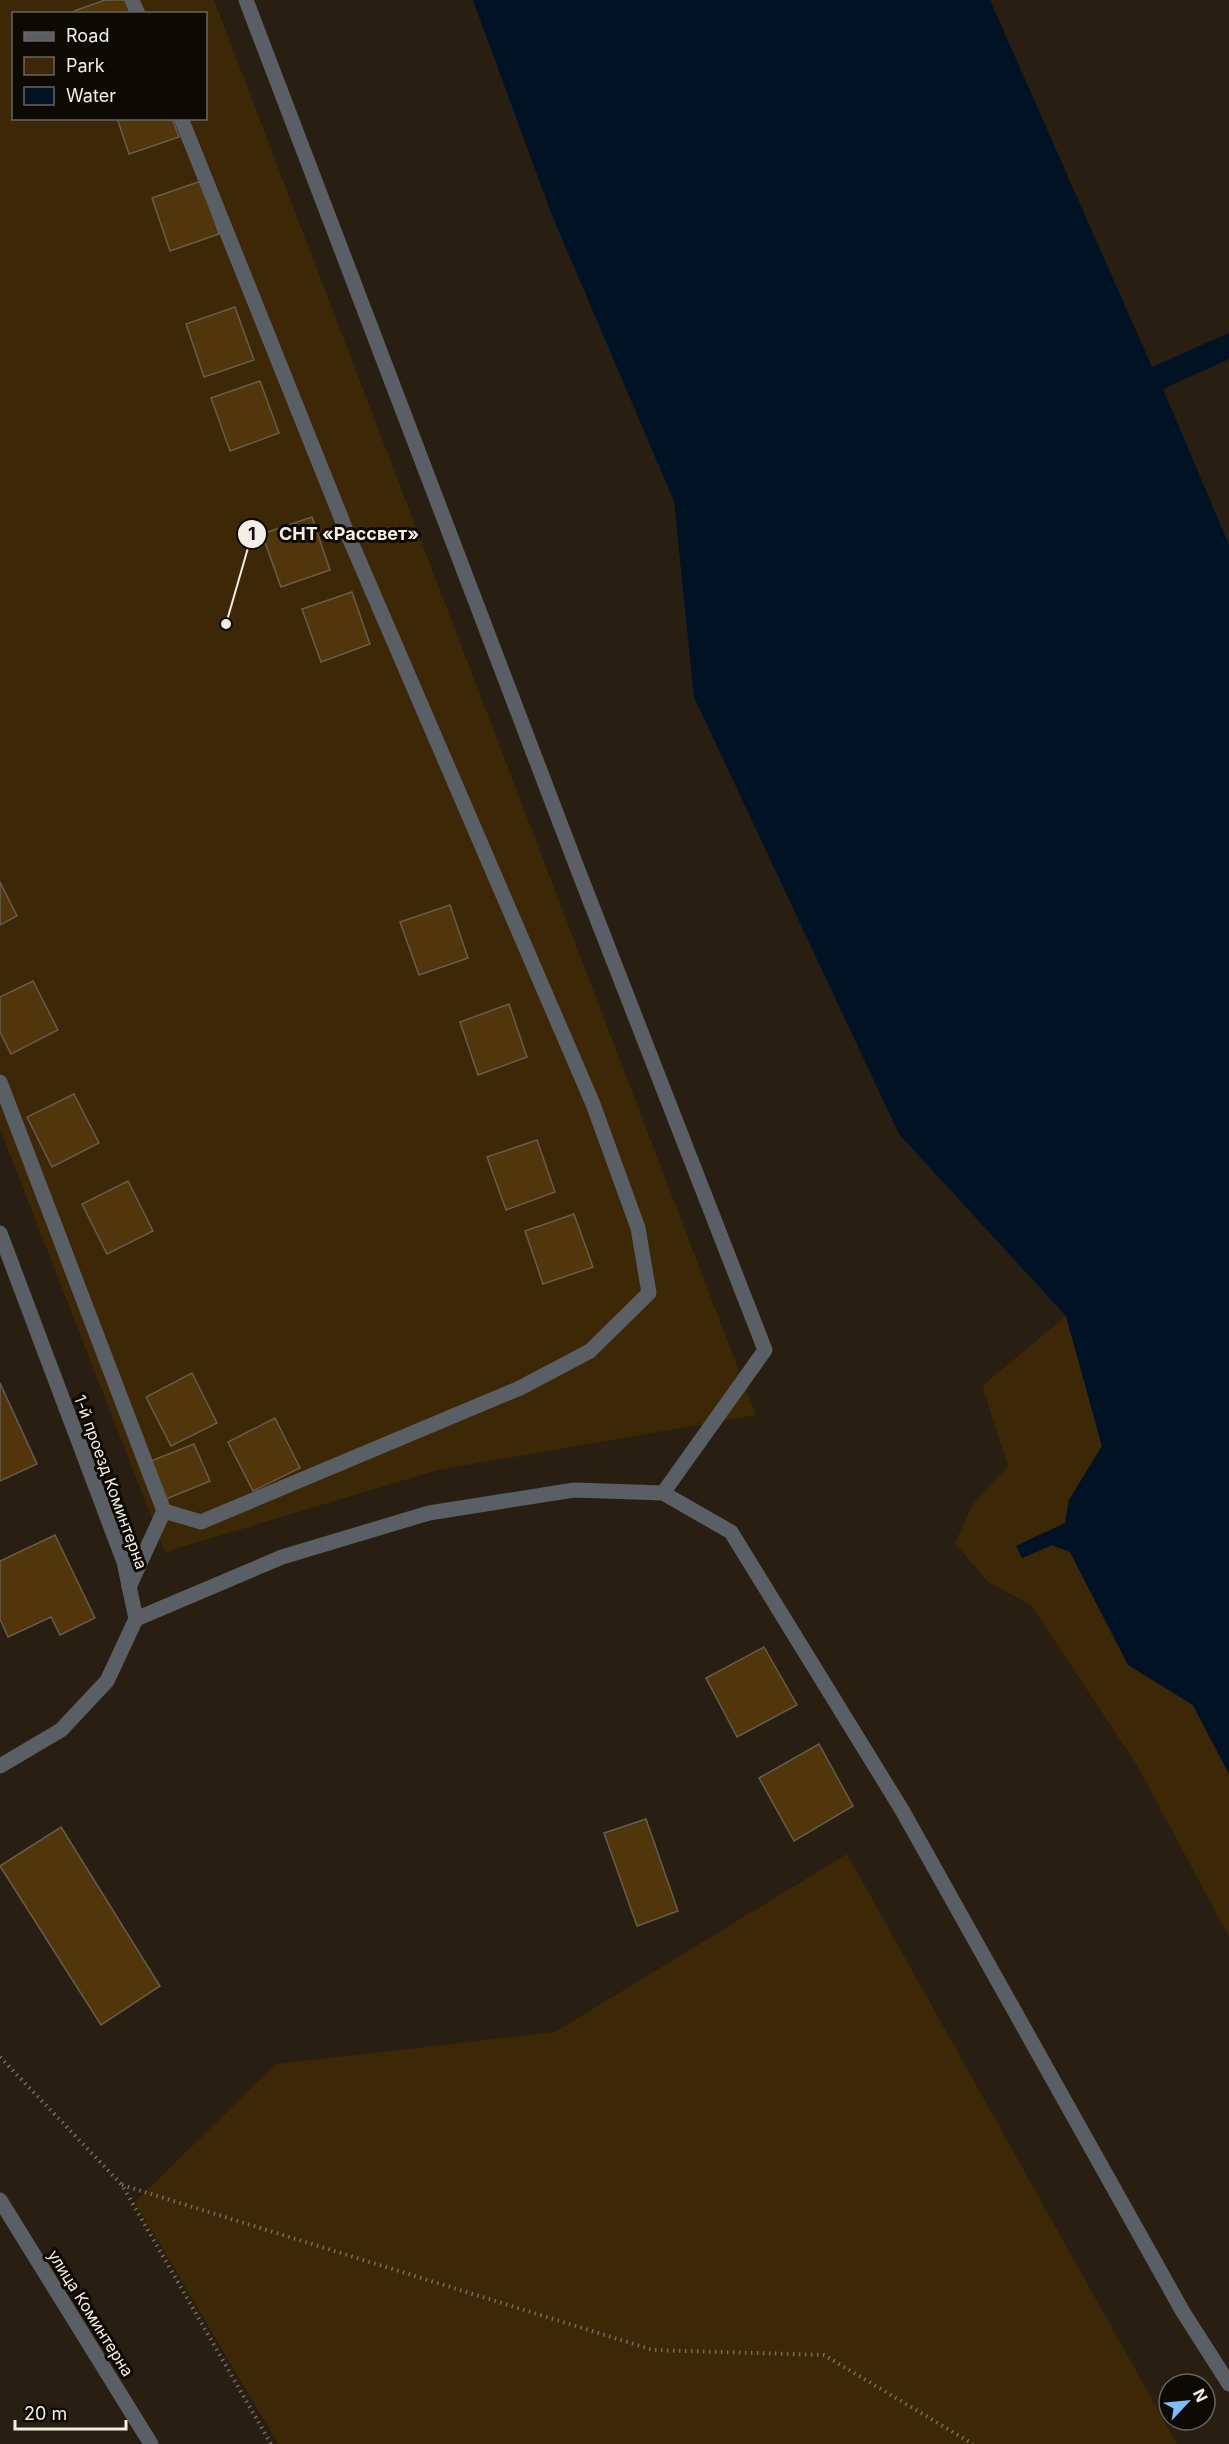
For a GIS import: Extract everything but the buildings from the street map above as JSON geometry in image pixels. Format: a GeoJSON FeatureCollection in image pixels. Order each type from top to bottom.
{"type":"FeatureCollection","features":[{"type":"Feature","properties":{"kind":"street"},"geometry":{"type":"LineString","coordinates":[[246,0],[578,870],[765,1350],[663,1494]]}},
{"type":"Feature","properties":{"kind":"street"},"geometry":{"type":"LineString","coordinates":[[164,1511],[201,1522],[520,1388],[590,1351],[649,1293],[638,1228],[592,1104],[348,535],[182,120]]}},
{"type":"Feature","properties":{"kind":"street"},"geometry":{"type":"LineString","coordinates":[[0,1082],[164,1511],[129,1587]]}},
{"type":"Feature","properties":{"kind":"street","name":"1-й проезд Коминтерна"},"geometry":{"type":"LineString","coordinates":[[0,1233],[124,1562],[136,1618]]}},
{"type":"Feature","properties":{"kind":"street"},"geometry":{"type":"LineString","coordinates":[[0,1766],[61,1730],[107,1681],[136,1618],[282,1557],[429,1513],[574,1490],[663,1494],[731,1532],[902,1810],[1183,2312],[1229,2385]]}},
{"type":"Feature","properties":{"kind":"street","name":"улица Коминтерна"},"geometry":{"type":"LineString","coordinates":[[0,2200],[151,2444]]}},
{"type":"Feature","properties":{"kind":"path"},"geometry":{"type":"LineString","coordinates":[[0,2057],[122,2185],[271,2444]]}},
{"type":"Feature","properties":{"kind":"path"},"geometry":{"type":"LineString","coordinates":[[122,2185],[653,2350],[824,2355],[973,2444]]}},
{"type":"Feature","properties":{"kind":"green space"},"geometry":{"type":"Polygon","coordinates":[[[0,0],[214,0],[756,1415],[438,1470],[165,1552],[0,1129],[0,0]]]}},
{"type":"Feature","properties":{"kind":"green space"},"geometry":{"type":"Polygon","coordinates":[[[1066,1316],[1102,1446],[1069,1500],[1065,1523],[1017,1546],[1022,1558],[1052,1545],[1070,1552],[1128,1665],[1193,1705],[1229,1774],[1229,1937],[1138,1767],[1031,1605],[988,1582],[955,1543],[973,1504],[1008,1466],[982,1386],[1066,1316]]]}},
{"type":"Feature","properties":{"kind":"green space"},"geometry":{"type":"Polygon","coordinates":[[[847,1854],[1157,2408],[1157,2432],[1170,2432],[1177,2444],[278,2444],[135,2202],[276,2064],[555,2032],[847,1854]]]}},
{"type":"Feature","properties":{"kind":"water"},"geometry":{"type":"Polygon","coordinates":[[[473,0],[990,0],[1152,367],[1229,333],[1229,359],[1163,389],[1229,545],[1229,1774],[1193,1705],[1128,1665],[1070,1552],[1052,1545],[1022,1558],[1016,1546],[1065,1523],[1069,1500],[1102,1446],[1066,1316],[899,1134],[694,697],[674,501],[551,213],[473,0]]]}},
{"type":"Feature","properties":{"kind":"place","name":"СНТ «Рассвет»"},"geometry":{"type":"Point","coordinates":[226,624]}}]}
